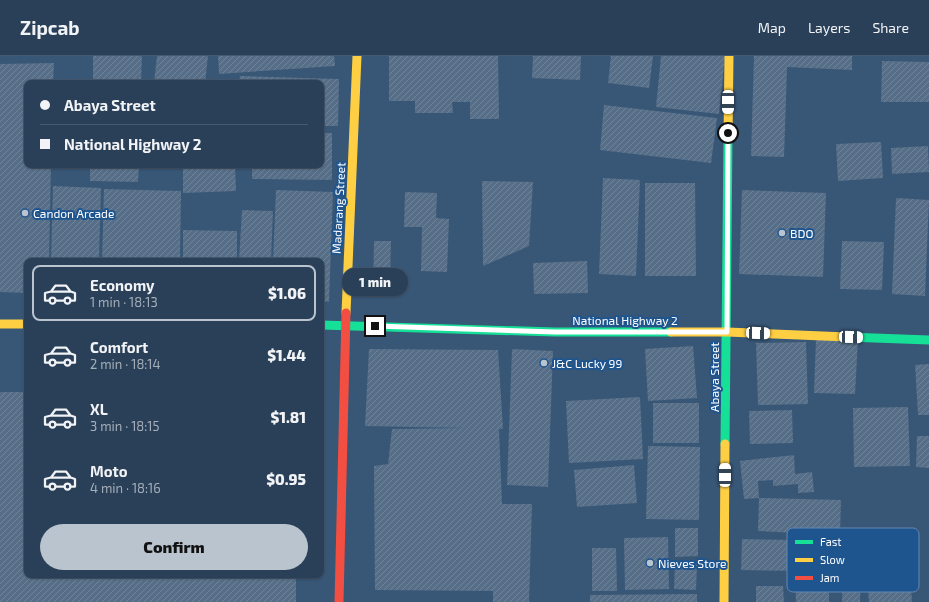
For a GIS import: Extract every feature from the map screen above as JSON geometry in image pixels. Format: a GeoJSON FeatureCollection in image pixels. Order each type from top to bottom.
{"type":"FeatureCollection","features":[{"type":"Feature","properties":{"kind":"street","name":"Madarang Street"},"geometry":{"type":"LineString","coordinates":[[339,602],[345,325],[357,56]]}},
{"type":"Feature","properties":{"kind":"street","name":"Abaya Street"},"geometry":{"type":"LineString","coordinates":[[724,602],[729,56]]}},
{"type":"Feature","properties":{"kind":"street"},"geometry":{"type":"LineString","coordinates":[[0,324],[24,324]]}},
{"type":"Feature","properties":{"kind":"street","name":"National Highway 2"},"geometry":{"type":"LineString","coordinates":[[324,325],[555,332],[727,332],[929,340]]}},
{"type":"Feature","properties":{"kind":"building"},"geometry":{"type":"Polygon","coordinates":[[[93,56],[142,56],[141,80],[93,80],[93,56]]]}},
{"type":"Feature","properties":{"kind":"building"},"geometry":{"type":"Polygon","coordinates":[[[157,56],[208,56],[205,80],[154,80],[157,56]]]}},
{"type":"Feature","properties":{"kind":"building"},"geometry":{"type":"Polygon","coordinates":[[[218,56],[334,56],[335,66],[219,74],[218,56]]]}},
{"type":"Feature","properties":{"kind":"building"},"geometry":{"type":"Polygon","coordinates":[[[389,56],[498,56],[499,119],[470,119],[470,102],[452,102],[453,113],[415,113],[415,101],[389,101],[389,56]]]}},
{"type":"Feature","properties":{"kind":"building"},"geometry":{"type":"Polygon","coordinates":[[[533,56],[581,56],[580,80],[532,78],[533,56]]]}},
{"type":"Feature","properties":{"kind":"building"},"geometry":{"type":"Polygon","coordinates":[[[611,56],[653,56],[649,88],[608,83],[611,56]]]}},
{"type":"Feature","properties":{"kind":"building"},"geometry":{"type":"Polygon","coordinates":[[[661,56],[725,56],[719,114],[656,107],[661,56]]]}},
{"type":"Feature","properties":{"kind":"building"},"geometry":{"type":"Polygon","coordinates":[[[754,56],[852,56],[852,70],[787,67],[784,157],[751,156],[754,56]]]}},
{"type":"Feature","properties":{"kind":"building"},"geometry":{"type":"Polygon","coordinates":[[[882,61],[929,62],[929,102],[881,102],[882,61]]]}},
{"type":"Feature","properties":{"kind":"building","name":"Candon Arcade"},"geometry":{"type":"Polygon","coordinates":[[[54,63],[53,80],[24,80],[24,168],[51,168],[49,258],[24,258],[24,293],[0,292],[0,64],[54,63]]]}},
{"type":"Feature","properties":{"kind":"building"},"geometry":{"type":"Polygon","coordinates":[[[240,76],[339,79],[338,126],[324,126],[324,80],[239,80],[240,76]]]}},
{"type":"Feature","properties":{"kind":"building"},"geometry":{"type":"Polygon","coordinates":[[[604,105],[717,118],[711,163],[600,150],[604,105]]]}},
{"type":"Feature","properties":{"kind":"building"},"geometry":{"type":"Polygon","coordinates":[[[324,133],[332,133],[332,180],[252,179],[252,168],[324,168],[324,133]]]}},
{"type":"Feature","properties":{"kind":"building"},"geometry":{"type":"Polygon","coordinates":[[[881,142],[883,178],[838,181],[836,144],[881,142]]]}},
{"type":"Feature","properties":{"kind":"building"},"geometry":{"type":"Polygon","coordinates":[[[928,146],[929,172],[892,174],[891,148],[928,146]]]}},
{"type":"Feature","properties":{"kind":"building"},"geometry":{"type":"Polygon","coordinates":[[[90,168],[139,168],[138,182],[90,181],[90,168]]]}},
{"type":"Feature","properties":{"kind":"building"},"geometry":{"type":"Polygon","coordinates":[[[183,168],[235,168],[236,191],[183,193],[183,168]]]}},
{"type":"Feature","properties":{"kind":"building"},"geometry":{"type":"Polygon","coordinates":[[[603,178],[640,180],[636,276],[599,274],[603,178]]]}},
{"type":"Feature","properties":{"kind":"building"},"geometry":{"type":"Polygon","coordinates":[[[482,181],[533,182],[529,246],[483,266],[482,181]]]}},
{"type":"Feature","properties":{"kind":"building"},"geometry":{"type":"Polygon","coordinates":[[[645,183],[695,183],[696,276],[645,276],[645,183]]]}},
{"type":"Feature","properties":{"kind":"building"},"geometry":{"type":"Polygon","coordinates":[[[53,186],[101,188],[99,258],[51,258],[53,186]]]}},
{"type":"Feature","properties":{"kind":"building"},"geometry":{"type":"Polygon","coordinates":[[[104,189],[181,191],[180,258],[102,258],[104,189]]]}},
{"type":"Feature","properties":{"kind":"building"},"geometry":{"type":"Polygon","coordinates":[[[276,190],[333,192],[329,302],[324,301],[324,258],[273,258],[276,190]]]}},
{"type":"Feature","properties":{"kind":"building","name":"BDO"},"geometry":{"type":"Polygon","coordinates":[[[742,190],[826,193],[823,277],[739,274],[742,190]]]}},
{"type":"Feature","properties":{"kind":"building"},"geometry":{"type":"Polygon","coordinates":[[[405,192],[437,193],[436,218],[449,219],[447,272],[421,271],[422,227],[404,227],[405,192]]]}},
{"type":"Feature","properties":{"kind":"building"},"geometry":{"type":"Polygon","coordinates":[[[896,198],[929,200],[925,296],[892,294],[896,198]]]}},
{"type":"Feature","properties":{"kind":"building"},"geometry":{"type":"Polygon","coordinates":[[[242,210],[273,211],[271,258],[239,258],[242,210]]]}},
{"type":"Feature","properties":{"kind":"building"},"geometry":{"type":"Polygon","coordinates":[[[183,230],[237,231],[237,258],[183,258],[183,230]]]}},
{"type":"Feature","properties":{"kind":"building"},"geometry":{"type":"Polygon","coordinates":[[[374,241],[391,241],[390,278],[400,278],[400,295],[373,295],[374,241]]]}},
{"type":"Feature","properties":{"kind":"building"},"geometry":{"type":"Polygon","coordinates":[[[842,241],[884,242],[882,290],[840,289],[842,241]]]}},
{"type":"Feature","properties":{"kind":"building"},"geometry":{"type":"Polygon","coordinates":[[[587,261],[588,293],[534,294],[533,263],[587,261]]]}},
{"type":"Feature","properties":{"kind":"building"},"geometry":{"type":"Polygon","coordinates":[[[816,339],[858,340],[855,394],[814,393],[816,339]]]}},
{"type":"Feature","properties":{"kind":"building"},"geometry":{"type":"Polygon","coordinates":[[[806,342],[808,404],[758,405],[756,343],[806,342]]]}},
{"type":"Feature","properties":{"kind":"building"},"geometry":{"type":"Polygon","coordinates":[[[693,346],[697,398],[648,401],[645,349],[693,346]]]}},
{"type":"Feature","properties":{"kind":"building"},"geometry":{"type":"Polygon","coordinates":[[[369,349],[498,350],[503,429],[499,429],[502,504],[532,504],[529,602],[493,602],[493,591],[375,590],[374,466],[388,464],[392,429],[466,428],[365,426],[369,349]]]}},
{"type":"Feature","properties":{"kind":"building"},"geometry":{"type":"Polygon","coordinates":[[[512,349],[553,351],[548,487],[507,485],[512,349]]]}},
{"type":"Feature","properties":{"kind":"building"},"geometry":{"type":"Polygon","coordinates":[[[929,364],[929,415],[918,415],[915,365],[929,364]]]}},
{"type":"Feature","properties":{"kind":"building"},"geometry":{"type":"Polygon","coordinates":[[[0,392],[24,392],[24,578],[296,578],[296,602],[0,602],[0,392]]]}},
{"type":"Feature","properties":{"kind":"building"},"geometry":{"type":"Polygon","coordinates":[[[640,397],[643,459],[569,463],[566,401],[640,397]]]}},
{"type":"Feature","properties":{"kind":"building"},"geometry":{"type":"Polygon","coordinates":[[[653,403],[699,403],[699,443],[653,443],[653,403]]]}},
{"type":"Feature","properties":{"kind":"building"},"geometry":{"type":"Polygon","coordinates":[[[908,407],[910,466],[854,467],[853,408],[908,407]]]}},
{"type":"Feature","properties":{"kind":"building"},"geometry":{"type":"Polygon","coordinates":[[[792,410],[793,443],[750,444],[749,411],[792,410]]]}},
{"type":"Feature","properties":{"kind":"building"},"geometry":{"type":"Polygon","coordinates":[[[917,436],[929,436],[929,468],[916,467],[917,436]]]}},
{"type":"Feature","properties":{"kind":"building"},"geometry":{"type":"Polygon","coordinates":[[[648,446],[700,447],[699,520],[646,519],[648,446]]]}},
{"type":"Feature","properties":{"kind":"building"},"geometry":{"type":"Polygon","coordinates":[[[794,455],[795,474],[812,472],[814,492],[798,493],[798,484],[773,486],[773,480],[758,481],[759,498],[744,499],[740,461],[794,455]]]}},
{"type":"Feature","properties":{"kind":"building"},"geometry":{"type":"Polygon","coordinates":[[[634,465],[637,503],[577,507],[574,470],[634,465]]]}},
{"type":"Feature","properties":{"kind":"building"},"geometry":{"type":"Polygon","coordinates":[[[759,498],[841,500],[840,528],[787,528],[787,532],[758,531],[759,498]]]}},
{"type":"Feature","properties":{"kind":"building"},"geometry":{"type":"Polygon","coordinates":[[[675,528],[698,528],[698,556],[675,557],[675,528]]]}},
{"type":"Feature","properties":{"kind":"building"},"geometry":{"type":"Polygon","coordinates":[[[668,537],[669,589],[625,590],[624,538],[668,537]]]}},
{"type":"Feature","properties":{"kind":"building"},"geometry":{"type":"Polygon","coordinates":[[[742,539],[787,540],[787,571],[741,570],[742,539]]]}},
{"type":"Feature","properties":{"kind":"building"},"geometry":{"type":"Polygon","coordinates":[[[592,548],[616,548],[617,591],[592,591],[592,548]]]}},
{"type":"Feature","properties":{"kind":"building"},"geometry":{"type":"Polygon","coordinates":[[[675,564],[697,565],[696,590],[674,589],[675,564]]]}},
{"type":"Feature","properties":{"kind":"building"},"geometry":{"type":"Polygon","coordinates":[[[756,586],[783,586],[784,602],[756,602],[756,586]]]}},
{"type":"Feature","properties":{"kind":"building"},"geometry":{"type":"Polygon","coordinates":[[[796,592],[829,592],[829,602],[796,602],[796,592]]]}},
{"type":"Feature","properties":{"kind":"building"},"geometry":{"type":"Polygon","coordinates":[[[842,592],[860,592],[860,602],[842,602],[842,592]]]}},
{"type":"Feature","properties":{"kind":"building"},"geometry":{"type":"Polygon","coordinates":[[[868,592],[911,592],[912,602],[869,602],[868,592]]]}},
{"type":"Feature","properties":{"kind":"building"},"geometry":{"type":"Polygon","coordinates":[[[697,594],[697,602],[590,602],[590,595],[697,594]]]}},
{"type":"Feature","properties":{"kind":"traffic: fast"},"geometry":{"type":"LineString","coordinates":[[725,444],[728,139]]}},
{"type":"Feature","properties":{"kind":"traffic: fast"},"geometry":{"type":"LineString","coordinates":[[324,325],[555,332],[671,332]]}},
{"type":"Feature","properties":{"kind":"traffic: fast"},"geometry":{"type":"LineString","coordinates":[[847,337],[929,340]]}},
{"type":"Feature","properties":{"kind":"traffic: slow"},"geometry":{"type":"LineString","coordinates":[[346,313],[357,56]]}},
{"type":"Feature","properties":{"kind":"traffic: slow"},"geometry":{"type":"LineString","coordinates":[[728,139],[729,56]]}},
{"type":"Feature","properties":{"kind":"traffic: slow"},"geometry":{"type":"LineString","coordinates":[[0,324],[24,324]]}},
{"type":"Feature","properties":{"kind":"traffic: slow"},"geometry":{"type":"LineString","coordinates":[[671,332],[727,332],[847,337]]}},
{"type":"Feature","properties":{"kind":"traffic: slow"},"geometry":{"type":"LineString","coordinates":[[724,602],[725,444]]}},
{"type":"Feature","properties":{"kind":"traffic: jam"},"geometry":{"type":"LineString","coordinates":[[339,602],[346,313]]}},
{"type":"Feature","properties":{"kind":"place","name":"Candon Arcade"},"geometry":{"type":"Point","coordinates":[25,213]}},
{"type":"Feature","properties":{"kind":"place","name":"BDO"},"geometry":{"type":"Point","coordinates":[782,233]}},
{"type":"Feature","properties":{"kind":"place","name":"J&C Lucky 99"},"geometry":{"type":"Point","coordinates":[544,363]}},
{"type":"Feature","properties":{"kind":"place","name":"Nieves Store"},"geometry":{"type":"Point","coordinates":[650,563]}},
{"type":"Feature","properties":{"kind":"route"},"geometry":{"type":"LineString","coordinates":[[375,326],[555,332],[727,332],[728,133]]}}]}
